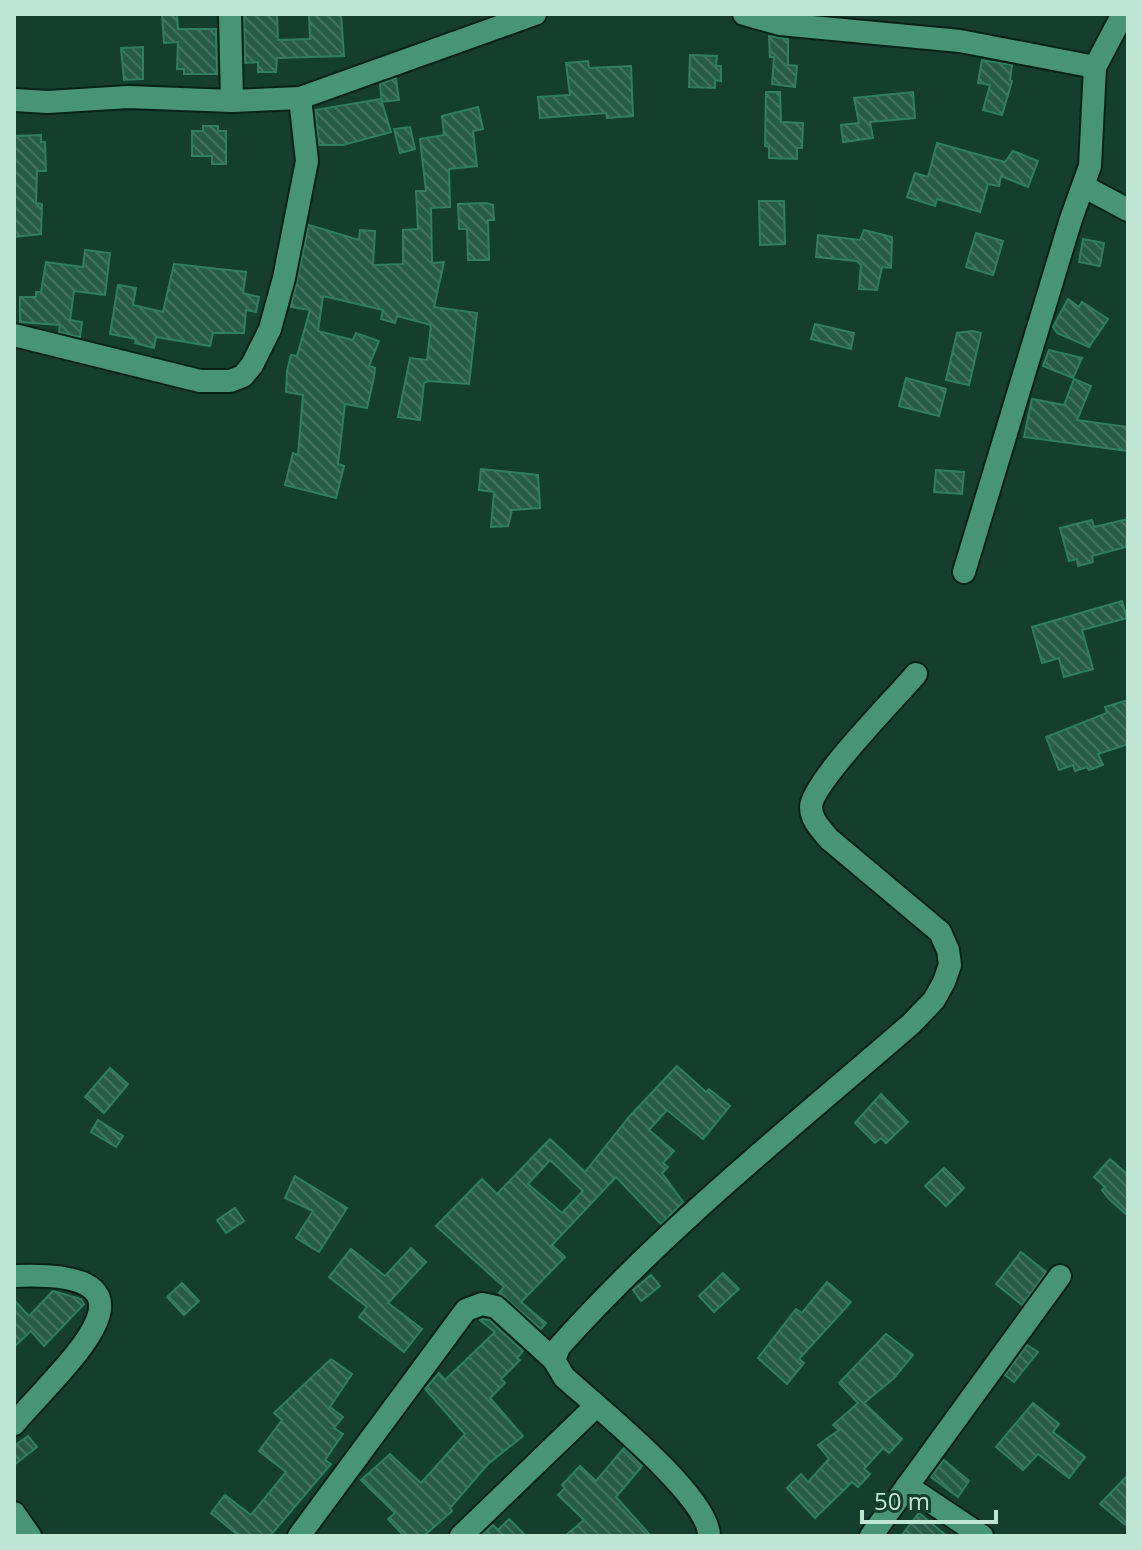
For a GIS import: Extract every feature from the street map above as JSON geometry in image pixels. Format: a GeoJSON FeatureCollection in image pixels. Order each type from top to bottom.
{"type":"FeatureCollection","features":[{"type":"Feature","properties":{"kind":"street"},"geometry":{"type":"LineString","coordinates":[[230,14],[232,101]]}},
{"type":"Feature","properties":{"kind":"street"},"geometry":{"type":"LineString","coordinates":[[14,100],[48,102],[128,97],[232,101],[300,98],[531,14]]}},
{"type":"Feature","properties":{"kind":"street"},"geometry":{"type":"LineString","coordinates":[[744,14],[780,24],[960,41],[1095,67]]}},
{"type":"Feature","properties":{"kind":"street"},"geometry":{"type":"LineString","coordinates":[[964,572],[1071,219],[1085,187],[1093,141],[1095,67],[1123,14]]}},
{"type":"Feature","properties":{"kind":"street"},"geometry":{"type":"LineString","coordinates":[[14,335],[200,381],[230,381],[243,376],[270,329],[284,278],[307,161],[300,98]]}},
{"type":"Feature","properties":{"kind":"street"},"geometry":{"type":"LineString","coordinates":[[1085,187],[1128,210]]}},
{"type":"Feature","properties":{"kind":"street"},"geometry":{"type":"LineString","coordinates":[[554,1360],[559,1347],[626,1275],[723,1186],[911,1024],[934,1000],[944,982],[950,965],[948,950],[940,932],[837,846],[815,823],[811,808],[814,795],[836,763],[916,674]]}},
{"type":"Feature","properties":{"kind":"street"},"geometry":{"type":"LineString","coordinates":[[14,1276],[75,1277],[89,1283],[100,1296],[102,1308],[98,1321],[79,1349],[14,1424]]}},
{"type":"Feature","properties":{"kind":"street"},"geometry":{"type":"LineString","coordinates":[[871,1536],[1060,1276]]}},
{"type":"Feature","properties":{"kind":"street"},"geometry":{"type":"LineString","coordinates":[[299,1536],[466,1310],[482,1304],[496,1307],[554,1360],[564,1377],[684,1488],[708,1521],[709,1536]]}},
{"type":"Feature","properties":{"kind":"street"},"geometry":{"type":"LineString","coordinates":[[461,1536],[596,1406]]}},
{"type":"Feature","properties":{"kind":"street"},"geometry":{"type":"LineString","coordinates":[[907,1486],[982,1536]]}},
{"type":"Feature","properties":{"kind":"street"},"geometry":{"type":"LineString","coordinates":[[14,1513],[30,1536]]}},
{"type":"Feature","properties":{"kind":"building"},"geometry":{"type":"Polygon","coordinates":[[[162,14],[177,14],[178,29],[216,29],[217,74],[184,74],[184,69],[177,69],[178,42],[164,43],[162,14]]]}},
{"type":"Feature","properties":{"kind":"building"},"geometry":{"type":"Polygon","coordinates":[[[244,14],[277,14],[278,40],[310,39],[309,14],[341,14],[344,56],[277,58],[276,72],[258,72],[258,62],[245,63],[244,14]]]}},
{"type":"Feature","properties":{"kind":"building"},"geometry":{"type":"Polygon","coordinates":[[[769,36],[788,39],[788,65],[797,66],[795,87],[772,84],[774,57],[770,57],[769,36]]]}},
{"type":"Feature","properties":{"kind":"building"},"geometry":{"type":"Polygon","coordinates":[[[143,47],[143,79],[124,80],[121,48],[143,47]]]}},
{"type":"Feature","properties":{"kind":"building"},"geometry":{"type":"Polygon","coordinates":[[[690,55],[717,56],[716,66],[721,66],[721,81],[715,80],[715,88],[689,87],[690,55]]]}},
{"type":"Feature","properties":{"kind":"building"},"geometry":{"type":"Polygon","coordinates":[[[982,60],[1012,65],[1012,81],[1002,115],[983,110],[990,85],[978,83],[982,60]]]}},
{"type":"Feature","properties":{"kind":"building"},"geometry":{"type":"Polygon","coordinates":[[[588,61],[589,68],[631,66],[633,116],[607,118],[606,113],[540,118],[538,97],[570,95],[566,63],[588,61]]]}},
{"type":"Feature","properties":{"kind":"building"},"geometry":{"type":"Polygon","coordinates":[[[396,78],[399,100],[382,102],[380,84],[396,78]]]}},
{"type":"Feature","properties":{"kind":"building"},"geometry":{"type":"Polygon","coordinates":[[[766,92],[780,92],[781,122],[803,123],[802,148],[797,148],[797,159],[769,158],[769,147],[765,146],[766,92]]]}},
{"type":"Feature","properties":{"kind":"building"},"geometry":{"type":"Polygon","coordinates":[[[913,92],[915,118],[870,122],[873,138],[843,142],[841,125],[859,123],[854,98],[913,92]]]}},
{"type":"Feature","properties":{"kind":"building"},"geometry":{"type":"Polygon","coordinates":[[[381,99],[391,132],[343,145],[319,145],[315,110],[381,99]]]}},
{"type":"Feature","properties":{"kind":"building"},"geometry":{"type":"Polygon","coordinates":[[[478,107],[483,129],[473,131],[477,166],[449,169],[450,207],[431,208],[432,263],[444,262],[434,307],[477,313],[469,384],[428,381],[424,383],[420,420],[398,417],[410,358],[427,360],[431,325],[397,316],[395,323],[381,319],[383,310],[323,296],[318,331],[353,340],[356,333],[379,341],[369,366],[375,368],[374,377],[367,408],[345,404],[338,464],[344,466],[336,498],[285,485],[293,453],[298,455],[303,395],[286,392],[287,371],[291,355],[297,356],[310,310],[291,307],[309,225],[359,240],[360,230],[375,231],[373,265],[403,264],[403,230],[418,229],[416,191],[426,191],[420,139],[444,135],[442,116],[478,107]]]}},
{"type":"Feature","properties":{"kind":"building"},"geometry":{"type":"Polygon","coordinates":[[[203,126],[218,126],[218,131],[226,131],[226,164],[212,164],[212,156],[192,156],[192,131],[203,131],[203,126]]]}},
{"type":"Feature","properties":{"kind":"building"},"geometry":{"type":"Polygon","coordinates":[[[410,127],[415,149],[400,153],[394,129],[410,127]]]}},
{"type":"Feature","properties":{"kind":"building"},"geometry":{"type":"Polygon","coordinates":[[[41,135],[41,142],[45,142],[46,171],[37,171],[36,203],[42,204],[41,234],[14,237],[14,136],[41,135]]]}},
{"type":"Feature","properties":{"kind":"building"},"geometry":{"type":"Polygon","coordinates":[[[937,143],[1005,162],[1013,151],[1038,161],[1028,187],[1001,176],[999,186],[988,184],[980,212],[937,199],[935,206],[907,197],[915,173],[928,177],[937,143]]]}},
{"type":"Feature","properties":{"kind":"building"},"geometry":{"type":"Polygon","coordinates":[[[759,201],[784,201],[785,244],[760,245],[759,201]]]}},
{"type":"Feature","properties":{"kind":"building"},"geometry":{"type":"Polygon","coordinates":[[[458,204],[493,205],[494,220],[488,220],[489,260],[468,260],[467,229],[459,229],[458,204]]]}},
{"type":"Feature","properties":{"kind":"building"},"geometry":{"type":"Polygon","coordinates":[[[864,230],[892,237],[891,268],[882,267],[877,290],[859,289],[861,265],[857,261],[816,257],[818,235],[860,240],[864,230]]]}},
{"type":"Feature","properties":{"kind":"building"},"geometry":{"type":"Polygon","coordinates":[[[976,233],[1003,241],[993,275],[966,267],[976,233]]]}},
{"type":"Feature","properties":{"kind":"building"},"geometry":{"type":"Polygon","coordinates":[[[1083,239],[1104,243],[1100,266],[1079,262],[1083,239]]]}},
{"type":"Feature","properties":{"kind":"building"},"geometry":{"type":"Polygon","coordinates":[[[85,250],[110,253],[105,295],[74,291],[70,320],[82,322],[80,337],[59,332],[60,325],[20,322],[20,297],[36,297],[36,292],[41,292],[46,262],[83,267],[85,250]]]}},
{"type":"Feature","properties":{"kind":"building"},"geometry":{"type":"Polygon","coordinates":[[[174,264],[246,272],[243,293],[259,297],[256,312],[246,310],[244,333],[213,333],[210,346],[156,337],[154,348],[135,343],[136,339],[110,334],[118,285],[136,288],[133,305],[163,312],[174,264]]]}},
{"type":"Feature","properties":{"kind":"building"},"geometry":{"type":"Polygon","coordinates":[[[1068,299],[1079,307],[1082,302],[1108,319],[1089,347],[1057,333],[1053,327],[1068,299]]]}},
{"type":"Feature","properties":{"kind":"building"},"geometry":{"type":"Polygon","coordinates":[[[815,324],[854,333],[851,349],[811,339],[815,324]]]}},
{"type":"Feature","properties":{"kind":"building"},"geometry":{"type":"Polygon","coordinates":[[[957,333],[981,333],[969,385],[946,380],[957,333]]]}},
{"type":"Feature","properties":{"kind":"building"},"geometry":{"type":"Polygon","coordinates":[[[1049,350],[1082,358],[1073,378],[1043,366],[1049,350]]]}},
{"type":"Feature","properties":{"kind":"building"},"geometry":{"type":"Polygon","coordinates":[[[906,378],[946,389],[939,416],[899,406],[906,378]]]}},
{"type":"Feature","properties":{"kind":"building"},"geometry":{"type":"Polygon","coordinates":[[[1074,379],[1091,386],[1077,420],[1128,427],[1128,451],[1024,437],[1032,399],[1064,405],[1074,379]]]}},
{"type":"Feature","properties":{"kind":"building"},"geometry":{"type":"Polygon","coordinates":[[[481,469],[538,475],[540,508],[512,510],[508,526],[491,527],[494,492],[479,490],[481,469]]]}},
{"type":"Feature","properties":{"kind":"building"},"geometry":{"type":"Polygon","coordinates":[[[936,470],[964,472],[962,494],[934,492],[936,470]]]}},
{"type":"Feature","properties":{"kind":"building"},"geometry":{"type":"Polygon","coordinates":[[[1128,519],[1126,547],[1092,556],[1093,562],[1078,566],[1077,559],[1069,561],[1060,528],[1092,520],[1094,527],[1128,519]]]}},
{"type":"Feature","properties":{"kind":"building"},"geometry":{"type":"Polygon","coordinates":[[[1122,601],[1127,618],[1082,630],[1093,669],[1064,677],[1059,658],[1042,663],[1032,627],[1122,601]]]}},
{"type":"Feature","properties":{"kind":"building"},"geometry":{"type":"Polygon","coordinates":[[[1128,700],[1128,744],[1098,754],[1103,765],[1075,771],[1073,765],[1059,770],[1046,737],[1107,713],[1105,707],[1128,700]]]}},
{"type":"Feature","properties":{"kind":"building"},"geometry":{"type":"Polygon","coordinates":[[[677,1066],[706,1092],[709,1089],[730,1106],[703,1139],[667,1110],[649,1130],[674,1151],[663,1163],[668,1167],[662,1173],[683,1202],[661,1224],[616,1177],[552,1245],[565,1257],[521,1302],[546,1323],[541,1329],[499,1293],[504,1287],[436,1226],[482,1179],[497,1194],[550,1139],[585,1172],[629,1117],[677,1066]],[[550,1160],[528,1184],[562,1213],[583,1191],[550,1160]]]}},
{"type":"Feature","properties":{"kind":"building"},"geometry":{"type":"Polygon","coordinates":[[[110,1068],[128,1084],[104,1113],[85,1097],[110,1068]]]}},
{"type":"Feature","properties":{"kind":"building"},"geometry":{"type":"Polygon","coordinates":[[[881,1094],[908,1122],[886,1143],[881,1138],[875,1143],[855,1123],[881,1094]]]}},
{"type":"Feature","properties":{"kind":"building"},"geometry":{"type":"Polygon","coordinates":[[[98,1120],[123,1136],[116,1147],[91,1132],[98,1120]]]}},
{"type":"Feature","properties":{"kind":"building"},"geometry":{"type":"Polygon","coordinates":[[[1110,1159],[1128,1175],[1128,1216],[1109,1199],[1102,1190],[1105,1187],[1094,1177],[1110,1159]]]}},
{"type":"Feature","properties":{"kind":"building"},"geometry":{"type":"Polygon","coordinates":[[[944,1168],[964,1188],[946,1206],[925,1186],[944,1168]]]}},
{"type":"Feature","properties":{"kind":"building"},"geometry":{"type":"Polygon","coordinates":[[[295,1176],[347,1208],[319,1252],[296,1238],[313,1211],[285,1198],[295,1176]]]}},
{"type":"Feature","properties":{"kind":"building"},"geometry":{"type":"Polygon","coordinates":[[[235,1208],[244,1221],[226,1233],[217,1220],[235,1208]]]}},
{"type":"Feature","properties":{"kind":"building"},"geometry":{"type":"Polygon","coordinates":[[[411,1248],[426,1262],[388,1303],[422,1329],[404,1352],[359,1317],[367,1307],[329,1277],[351,1249],[385,1276],[411,1248]]]}},
{"type":"Feature","properties":{"kind":"building"},"geometry":{"type":"Polygon","coordinates":[[[1021,1252],[1046,1272],[1022,1305],[996,1284],[1021,1252]]]}},
{"type":"Feature","properties":{"kind":"building"},"geometry":{"type":"Polygon","coordinates":[[[723,1273],[739,1289],[714,1312],[699,1296],[723,1273]]]}},
{"type":"Feature","properties":{"kind":"building"},"geometry":{"type":"Polygon","coordinates":[[[651,1275],[660,1286],[641,1301],[633,1290],[651,1275]]]}},
{"type":"Feature","properties":{"kind":"building"},"geometry":{"type":"Polygon","coordinates":[[[827,1282],[851,1302],[799,1359],[804,1363],[787,1384],[758,1358],[796,1309],[802,1313],[827,1282]]]}},
{"type":"Feature","properties":{"kind":"building"},"geometry":{"type":"Polygon","coordinates":[[[182,1283],[199,1301],[184,1315],[167,1297],[182,1283]]]}},
{"type":"Feature","properties":{"kind":"building"},"geometry":{"type":"Polygon","coordinates":[[[53,1291],[81,1299],[84,1304],[44,1346],[31,1331],[14,1347],[14,1300],[29,1316],[53,1291]]]}},
{"type":"Feature","properties":{"kind":"building"},"geometry":{"type":"Polygon","coordinates":[[[480,1320],[489,1320],[523,1351],[517,1358],[520,1360],[501,1379],[505,1383],[490,1398],[523,1436],[488,1464],[450,1508],[452,1511],[424,1536],[404,1536],[388,1519],[395,1513],[361,1480],[390,1454],[421,1483],[465,1434],[425,1389],[439,1373],[445,1380],[495,1332],[480,1320]]]}},
{"type":"Feature","properties":{"kind":"building"},"geometry":{"type":"Polygon","coordinates":[[[886,1334],[913,1355],[894,1378],[864,1403],[902,1439],[889,1453],[883,1448],[864,1469],[870,1474],[858,1487],[852,1482],[815,1518],[787,1488],[801,1474],[808,1482],[829,1459],[818,1445],[839,1430],[833,1425],[858,1403],[839,1383],[886,1334]]]}},
{"type":"Feature","properties":{"kind":"building"},"geometry":{"type":"Polygon","coordinates":[[[1027,1345],[1038,1352],[1014,1382],[1005,1375],[1027,1345]]]}},
{"type":"Feature","properties":{"kind":"building"},"geometry":{"type":"Polygon","coordinates":[[[331,1359],[352,1374],[330,1407],[343,1417],[334,1428],[343,1434],[325,1460],[331,1464],[270,1536],[239,1536],[211,1513],[225,1495],[251,1515],[286,1472],[259,1451],[282,1420],[274,1413],[331,1359]]]}},
{"type":"Feature","properties":{"kind":"building"},"geometry":{"type":"Polygon","coordinates":[[[1033,1403],[1059,1424],[1053,1432],[1085,1457],[1069,1478],[1038,1454],[1023,1470],[996,1447],[1033,1403]]]}},
{"type":"Feature","properties":{"kind":"building"},"geometry":{"type":"Polygon","coordinates":[[[28,1436],[37,1447],[14,1465],[14,1446],[28,1436]]]}},
{"type":"Feature","properties":{"kind":"building"},"geometry":{"type":"Polygon","coordinates":[[[624,1448],[642,1466],[616,1497],[651,1536],[565,1536],[584,1520],[558,1495],[565,1488],[562,1485],[580,1466],[596,1481],[624,1448]]]}},
{"type":"Feature","properties":{"kind":"building"},"geometry":{"type":"Polygon","coordinates":[[[944,1460],[969,1481],[958,1497],[931,1477],[944,1460]]]}},
{"type":"Feature","properties":{"kind":"building"},"geometry":{"type":"Polygon","coordinates":[[[1128,1475],[1128,1527],[1100,1504],[1128,1475]]]}},
{"type":"Feature","properties":{"kind":"building"},"geometry":{"type":"Polygon","coordinates":[[[919,1513],[947,1536],[901,1536],[919,1513]]]}},
{"type":"Feature","properties":{"kind":"building"},"geometry":{"type":"Polygon","coordinates":[[[509,1519],[526,1536],[481,1536],[493,1525],[498,1530],[509,1519]]]}}]}
